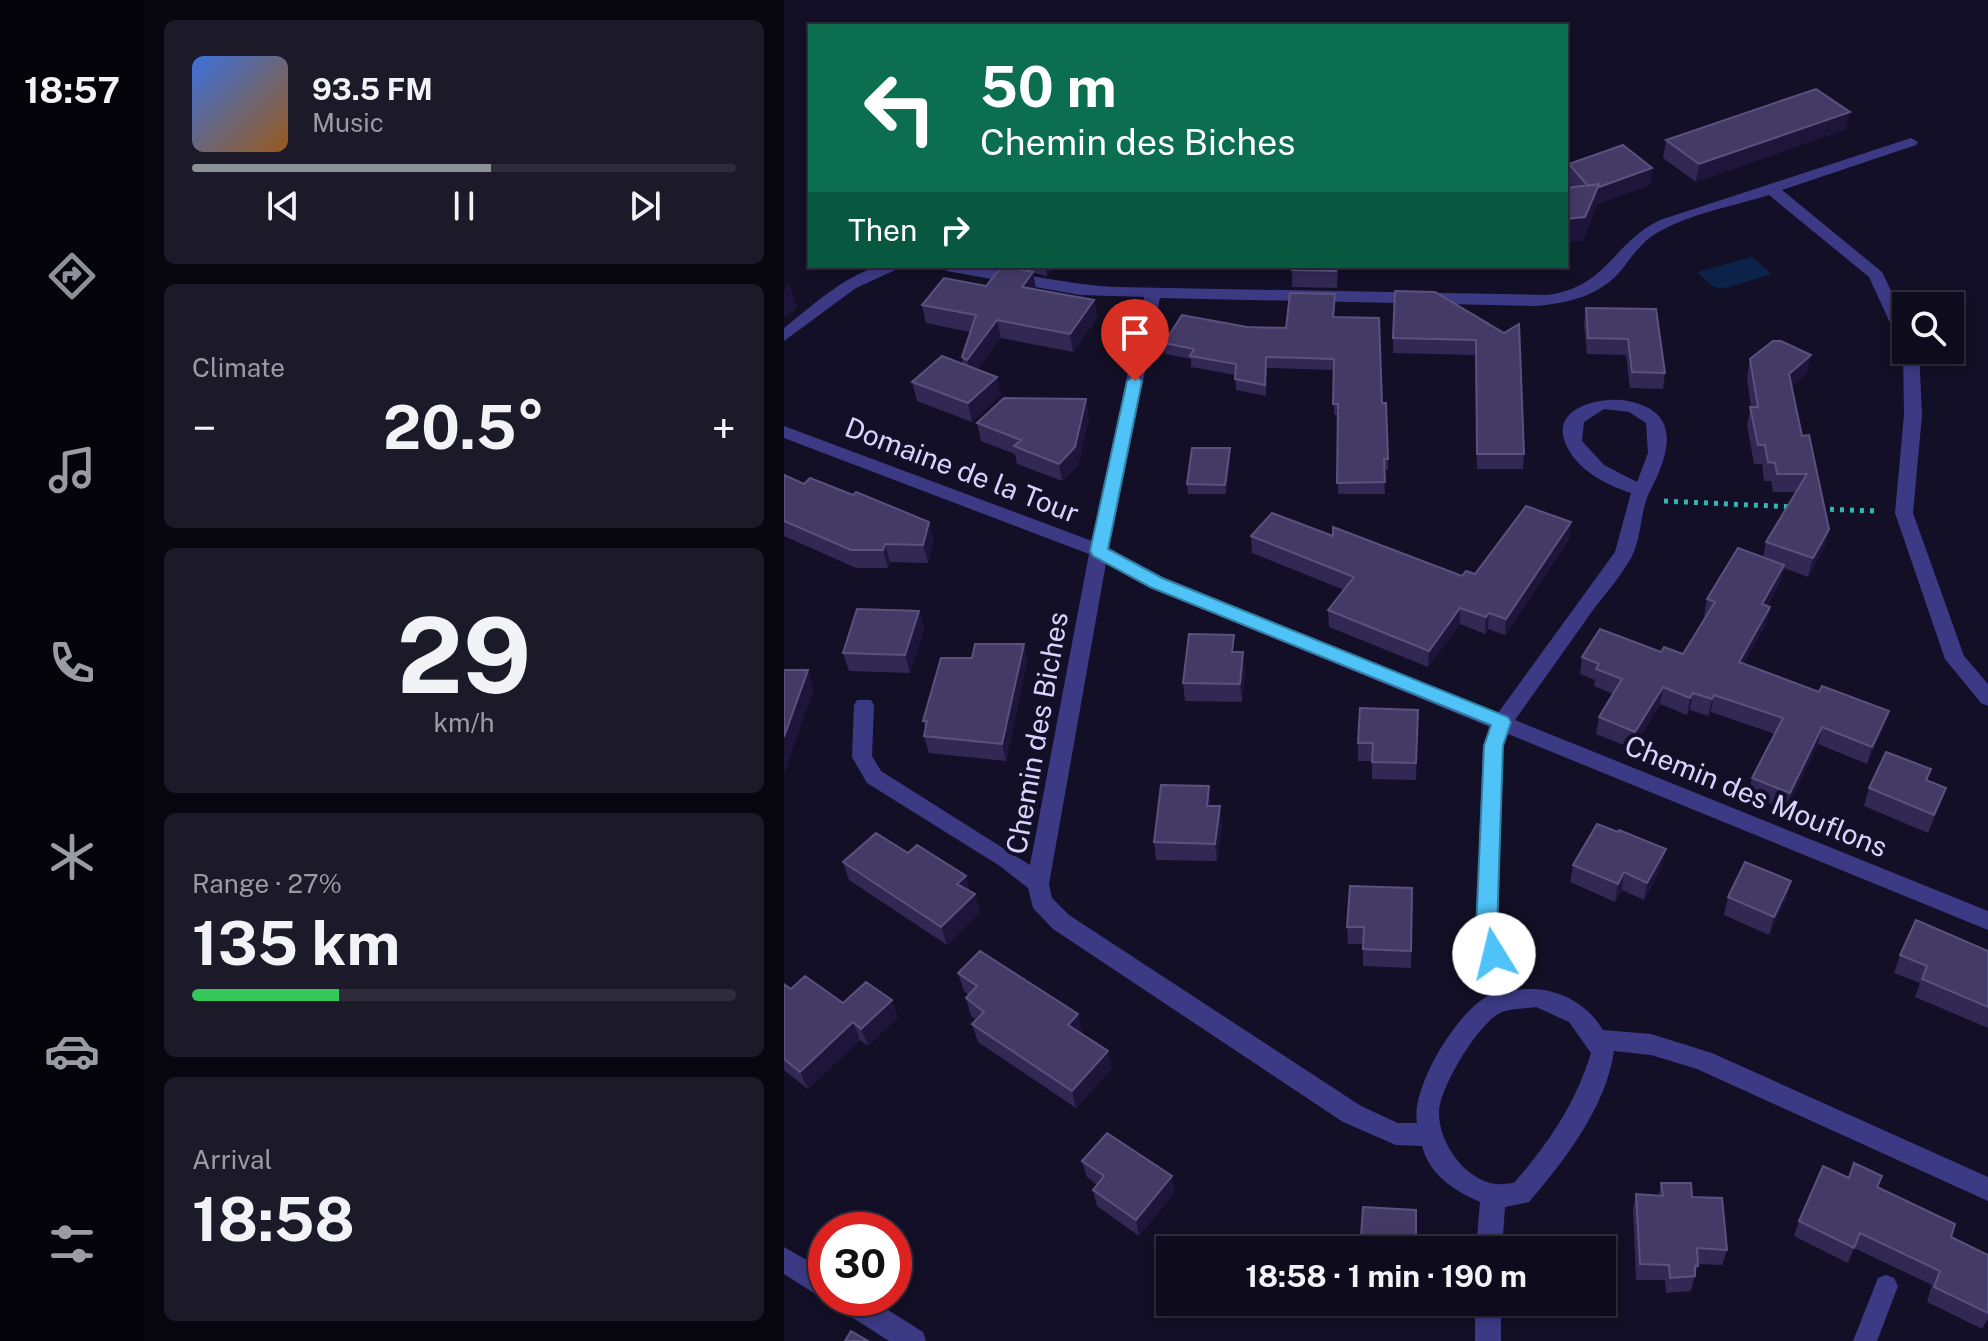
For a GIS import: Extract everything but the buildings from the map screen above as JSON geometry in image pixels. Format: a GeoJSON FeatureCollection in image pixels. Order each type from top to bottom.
{"type":"FeatureCollection","features":[{"type":"Feature","properties":{"kind":"street"},"geometry":{"type":"LineString","coordinates":[[958,268],[1080,290],[1535,301],[1564,299],[1584,293],[1600,283],[1631,246],[1650,231],[1911,142]]}},
{"type":"Feature","properties":{"kind":"street"},"geometry":{"type":"LineString","coordinates":[[1771,189],[1876,275],[1892,310]]}},
{"type":"Feature","properties":{"kind":"street"},"geometry":{"type":"LineString","coordinates":[[784,336],[852,283],[875,270],[886,268]]}},
{"type":"Feature","properties":{"kind":"street","name":"Domaine de la Tour"},"geometry":{"type":"LineString","coordinates":[[784,432],[1099,551],[1153,293]]}},
{"type":"Feature","properties":{"kind":"street"},"geometry":{"type":"LineString","coordinates":[[1911,364],[1913,415],[1904,513],[1955,659],[1988,698]]}},
{"type":"Feature","properties":{"kind":"street"},"geometry":{"type":"LineString","coordinates":[[1508,1001],[1487,930],[1493,746],[1502,722],[1624,553],[1640,495],[1651,481],[1658,447],[1657,426],[1649,415],[1630,407],[1607,403],[1589,406],[1576,416],[1571,429],[1577,449],[1640,495]]}},
{"type":"Feature","properties":{"kind":"street"},"geometry":{"type":"LineString","coordinates":[[1099,551],[1156,582],[1502,722]]}},
{"type":"Feature","properties":{"kind":"street","name":"Chemin des Biches"},"geometry":{"type":"LineString","coordinates":[[1099,551],[1038,884],[1041,902],[1061,922],[1352,1114],[1396,1134],[1432,1135]]}},
{"type":"Feature","properties":{"kind":"street"},"geometry":{"type":"LineString","coordinates":[[864,705],[862,757],[874,777],[1008,860],[1038,884]]}},
{"type":"Feature","properties":{"kind":"street","name":"Chemin des Mouflons"},"geometry":{"type":"LineString","coordinates":[[1502,722],[1988,921]]}},
{"type":"Feature","properties":{"kind":"street"},"geometry":{"type":"LineString","coordinates":[[1536,997],[1561,1004],[1587,1022],[1596,1040],[1603,1052],[1596,1082],[1545,1166],[1520,1194],[1493,1196],[1459,1180],[1435,1150],[1427,1111],[1434,1088],[1466,1029],[1494,1003],[1536,997]]}},
{"type":"Feature","properties":{"kind":"street"},"geometry":{"type":"LineString","coordinates":[[1596,1040],[1624,1039],[1667,1047],[1716,1066],[1988,1189]]}},
{"type":"Feature","properties":{"kind":"street"},"geometry":{"type":"LineString","coordinates":[[1490,1236],[1493,1196]]}},
{"type":"Feature","properties":{"kind":"street"},"geometry":{"type":"LineString","coordinates":[[784,1259],[808,1274]]}},
{"type":"Feature","properties":{"kind":"street"},"geometry":{"type":"LineString","coordinates":[[873,1316],[913,1341]]}},
{"type":"Feature","properties":{"kind":"street"},"geometry":{"type":"LineString","coordinates":[[1488,1316],[1488,1341]]}},
{"type":"Feature","properties":{"kind":"lane"},"geometry":{"type":"LineString","coordinates":[[1865,1341],[1886,1286]]}},
{"type":"Feature","properties":{"kind":"path"},"geometry":{"type":"LineString","coordinates":[[1640,495],[1795,507]]}},
{"type":"Feature","properties":{"kind":"path"},"geometry":{"type":"LineString","coordinates":[[1810,508],[1904,513]]}},
{"type":"Feature","properties":{"kind":"water"},"geometry":{"type":"Polygon","coordinates":[[[1752,257],[1772,274],[1722,289],[1712,286],[1697,272],[1752,257]]]}},
{"type":"Feature","properties":{"kind":"route"},"geometry":{"type":"LineString","coordinates":[[1135,381],[1099,551],[1156,582],[1502,722],[1493,746],[1487,930],[1494,954]]}}]}
